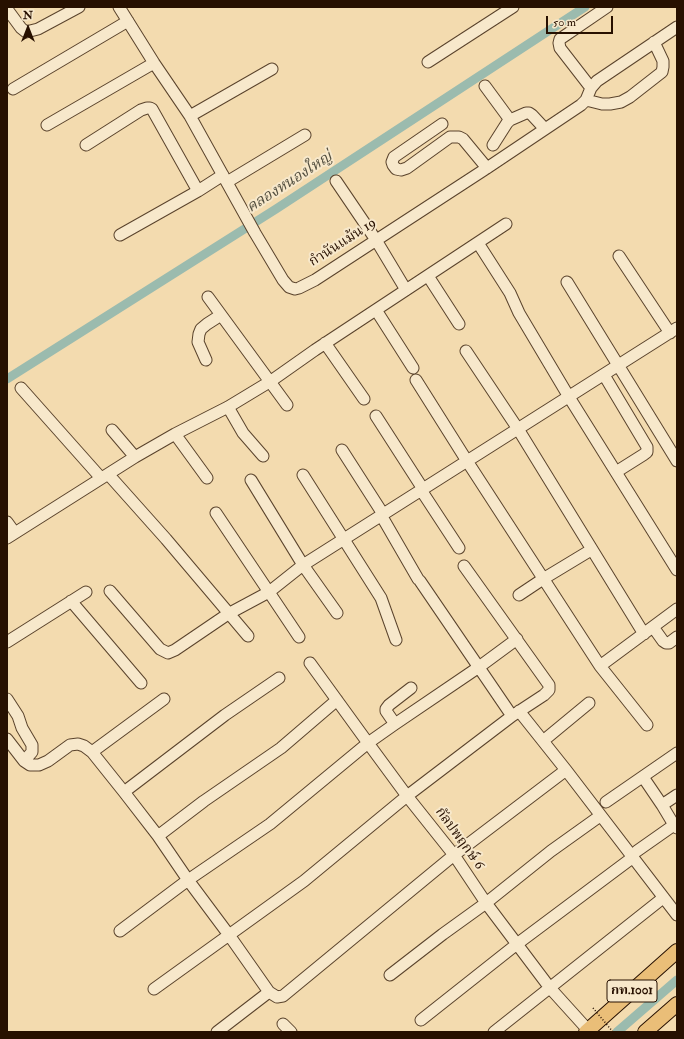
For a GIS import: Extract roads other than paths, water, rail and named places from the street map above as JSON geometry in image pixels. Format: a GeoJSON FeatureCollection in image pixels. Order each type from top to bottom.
{"type":"FeatureCollection","features":[{"type":"Feature","properties":{"kind":"main road","name":"กท.1001"},"geometry":{"type":"LineString","coordinates":[[587,1031],[677,951]]}},
{"type":"Feature","properties":{"kind":"main road","name":"กท.1001"},"geometry":{"type":"LineString","coordinates":[[645,1032],[677,1004]]}},
{"type":"Feature","properties":{"kind":"street"},"geometry":{"type":"LineString","coordinates":[[7,9],[21,28],[26,32],[38,29],[79,7]]}},
{"type":"Feature","properties":{"kind":"street","name":"กำนันแม้น 19"},"geometry":{"type":"LineString","coordinates":[[119,7],[154,63],[190,116],[283,280],[289,287],[295,289],[315,280],[581,105],[597,81],[677,27]]}},
{"type":"Feature","properties":{"kind":"street"},"geometry":{"type":"LineString","coordinates":[[428,62],[512,7]]}},
{"type":"Feature","properties":{"kind":"street"},"geometry":{"type":"LineString","coordinates":[[589,94],[560,48],[559,43],[563,36],[607,7]]}},
{"type":"Feature","properties":{"kind":"street"},"geometry":{"type":"LineString","coordinates":[[13,89],[128,21]]}},
{"type":"Feature","properties":{"kind":"street"},"geometry":{"type":"LineString","coordinates":[[571,71],[589,94],[602,104],[621,102],[630,97],[662,72],[664,67],[663,61],[654,42]]}},
{"type":"Feature","properties":{"kind":"street"},"geometry":{"type":"LineString","coordinates":[[46,125],[154,63]]}},
{"type":"Feature","properties":{"kind":"street"},"geometry":{"type":"LineString","coordinates":[[190,116],[272,69]]}},
{"type":"Feature","properties":{"kind":"street"},"geometry":{"type":"LineString","coordinates":[[485,86],[510,120]]}},
{"type":"Feature","properties":{"kind":"street"},"geometry":{"type":"LineString","coordinates":[[86,145],[142,110],[150,108],[152,109],[198,191]]}},
{"type":"Feature","properties":{"kind":"street"},"geometry":{"type":"LineString","coordinates":[[493,145],[510,120],[526,113],[532,115],[545,129]]}},
{"type":"Feature","properties":{"kind":"street"},"geometry":{"type":"LineString","coordinates":[[442,124],[394,157],[392,162],[393,166],[396,169],[401,170],[407,168],[450,138],[459,137],[463,139],[487,168]]}},
{"type":"Feature","properties":{"kind":"street"},"geometry":{"type":"LineString","coordinates":[[120,235],[198,191],[305,135]]}},
{"type":"Feature","properties":{"kind":"street"},"geometry":{"type":"LineString","coordinates":[[336,181],[376,240],[406,290]]}},
{"type":"Feature","properties":{"kind":"street"},"geometry":{"type":"LineString","coordinates":[[7,522],[11,536],[48,511],[135,457],[175,434],[228,407],[271,381],[506,224]]}},
{"type":"Feature","properties":{"kind":"street"},"geometry":{"type":"LineString","coordinates":[[478,243],[510,293],[519,313],[569,397],[677,570]]}},
{"type":"Feature","properties":{"kind":"street"},"geometry":{"type":"LineString","coordinates":[[110,591],[160,649],[168,652],[175,650],[228,614],[269,592],[303,565],[673,330],[619,256]]}},
{"type":"Feature","properties":{"kind":"street"},"geometry":{"type":"LineString","coordinates":[[428,276],[459,324]]}},
{"type":"Feature","properties":{"kind":"street"},"geometry":{"type":"LineString","coordinates":[[567,282],[677,461]]}},
{"type":"Feature","properties":{"kind":"street"},"geometry":{"type":"LineString","coordinates":[[208,297],[271,381],[287,405]]}},
{"type":"Feature","properties":{"kind":"street"},"geometry":{"type":"LineString","coordinates":[[376,310],[413,368]]}},
{"type":"Feature","properties":{"kind":"street"},"geometry":{"type":"LineString","coordinates":[[206,360],[198,342],[199,334],[201,329],[221,315]]}},
{"type":"Feature","properties":{"kind":"street"},"geometry":{"type":"LineString","coordinates":[[326,343],[364,399]]}},
{"type":"Feature","properties":{"kind":"street"},"geometry":{"type":"LineString","coordinates":[[466,351],[518,429],[644,634]]}},
{"type":"Feature","properties":{"kind":"street"},"geometry":{"type":"LineString","coordinates":[[604,375],[647,447],[647,452],[616,472]]}},
{"type":"Feature","properties":{"kind":"street"},"geometry":{"type":"LineString","coordinates":[[416,380],[600,666],[647,725]]}},
{"type":"Feature","properties":{"kind":"street"},"geometry":{"type":"LineString","coordinates":[[21,388],[166,539],[248,636]]}},
{"type":"Feature","properties":{"kind":"street"},"geometry":{"type":"LineString","coordinates":[[228,407],[243,433],[263,456]]}},
{"type":"Feature","properties":{"kind":"street"},"geometry":{"type":"LineString","coordinates":[[376,416],[459,548]]}},
{"type":"Feature","properties":{"kind":"street"},"geometry":{"type":"LineString","coordinates":[[112,430],[135,457]]}},
{"type":"Feature","properties":{"kind":"street"},"geometry":{"type":"LineString","coordinates":[[175,434],[207,478]]}},
{"type":"Feature","properties":{"kind":"street"},"geometry":{"type":"LineString","coordinates":[[342,450],[382,515],[419,580],[479,667],[516,713],[543,741],[600,816],[635,854],[663,898],[676,912]]}},
{"type":"Feature","properties":{"kind":"street"},"geometry":{"type":"LineString","coordinates":[[303,475],[381,598],[396,640]]}},
{"type":"Feature","properties":{"kind":"street"},"geometry":{"type":"LineString","coordinates":[[251,480],[303,565],[337,613]]}},
{"type":"Feature","properties":{"kind":"street"},"geometry":{"type":"LineString","coordinates":[[216,513],[299,637]]}},
{"type":"Feature","properties":{"kind":"street"},"geometry":{"type":"LineString","coordinates":[[519,595],[543,578],[591,550]]}},
{"type":"Feature","properties":{"kind":"street"},"geometry":{"type":"LineString","coordinates":[[154,989],[304,880],[407,796],[516,713],[544,695],[549,690],[549,685],[464,566]]}},
{"type":"Feature","properties":{"kind":"street"},"geometry":{"type":"LineString","coordinates":[[7,642],[86,592]]}},
{"type":"Feature","properties":{"kind":"street"},"geometry":{"type":"LineString","coordinates":[[71,601],[141,683]]}},
{"type":"Feature","properties":{"kind":"street"},"geometry":{"type":"LineString","coordinates":[[600,666],[677,609]]}},
{"type":"Feature","properties":{"kind":"street"},"geometry":{"type":"LineString","coordinates":[[653,627],[666,643],[677,637]]}},
{"type":"Feature","properties":{"kind":"street"},"geometry":{"type":"LineString","coordinates":[[120,931],[188,880],[270,824],[368,743],[479,667],[517,639]]}},
{"type":"Feature","properties":{"kind":"street","name":"กัลปพฤกษ์ 6"},"geometry":{"type":"LineString","coordinates":[[310,663],[407,796],[454,855],[486,904],[550,988],[587,1031]]}},
{"type":"Feature","properties":{"kind":"street"},"geometry":{"type":"LineString","coordinates":[[124,792],[226,715],[279,678]]}},
{"type":"Feature","properties":{"kind":"street"},"geometry":{"type":"LineString","coordinates":[[395,724],[386,709],[389,705],[412,688]]}},
{"type":"Feature","properties":{"kind":"street"},"geometry":{"type":"LineString","coordinates":[[92,752],[164,698]]}},
{"type":"Feature","properties":{"kind":"street"},"geometry":{"type":"LineString","coordinates":[[7,699],[18,716],[22,728],[32,745],[32,752],[24,761]]}},
{"type":"Feature","properties":{"kind":"street"},"geometry":{"type":"LineString","coordinates":[[158,836],[204,801],[281,748],[337,700]]}},
{"type":"Feature","properties":{"kind":"street"},"geometry":{"type":"LineString","coordinates":[[543,741],[589,703]]}},
{"type":"Feature","properties":{"kind":"street"},"geometry":{"type":"LineString","coordinates":[[7,739],[24,761],[30,765],[39,765],[48,761],[70,745],[78,744],[84,746],[92,752],[158,836],[269,992],[277,997],[283,996],[454,855],[566,770]]}},
{"type":"Feature","properties":{"kind":"street"},"geometry":{"type":"LineString","coordinates":[[606,802],[677,753]]}},
{"type":"Feature","properties":{"kind":"street"},"geometry":{"type":"LineString","coordinates":[[421,1020],[517,944],[635,854],[675,826],[643,777]]}},
{"type":"Feature","properties":{"kind":"street"},"geometry":{"type":"LineString","coordinates":[[662,805],[677,795]]}},
{"type":"Feature","properties":{"kind":"street"},"geometry":{"type":"LineString","coordinates":[[390,974],[486,904],[551,852],[600,816]]}},
{"type":"Feature","properties":{"kind":"street"},"geometry":{"type":"LineString","coordinates":[[494,1032],[663,898]]}},
{"type":"Feature","properties":{"kind":"street"},"geometry":{"type":"LineString","coordinates":[[217,1032],[269,992]]}},
{"type":"Feature","properties":{"kind":"waterway","name":"คลองหนองใหญ่"},"geometry":{"type":"LineString","coordinates":[[7,379],[276,209],[585,7]]}},
{"type":"Feature","properties":{"kind":"waterway"},"geometry":{"type":"LineString","coordinates":[[617,1032],[677,980]]}}]}
